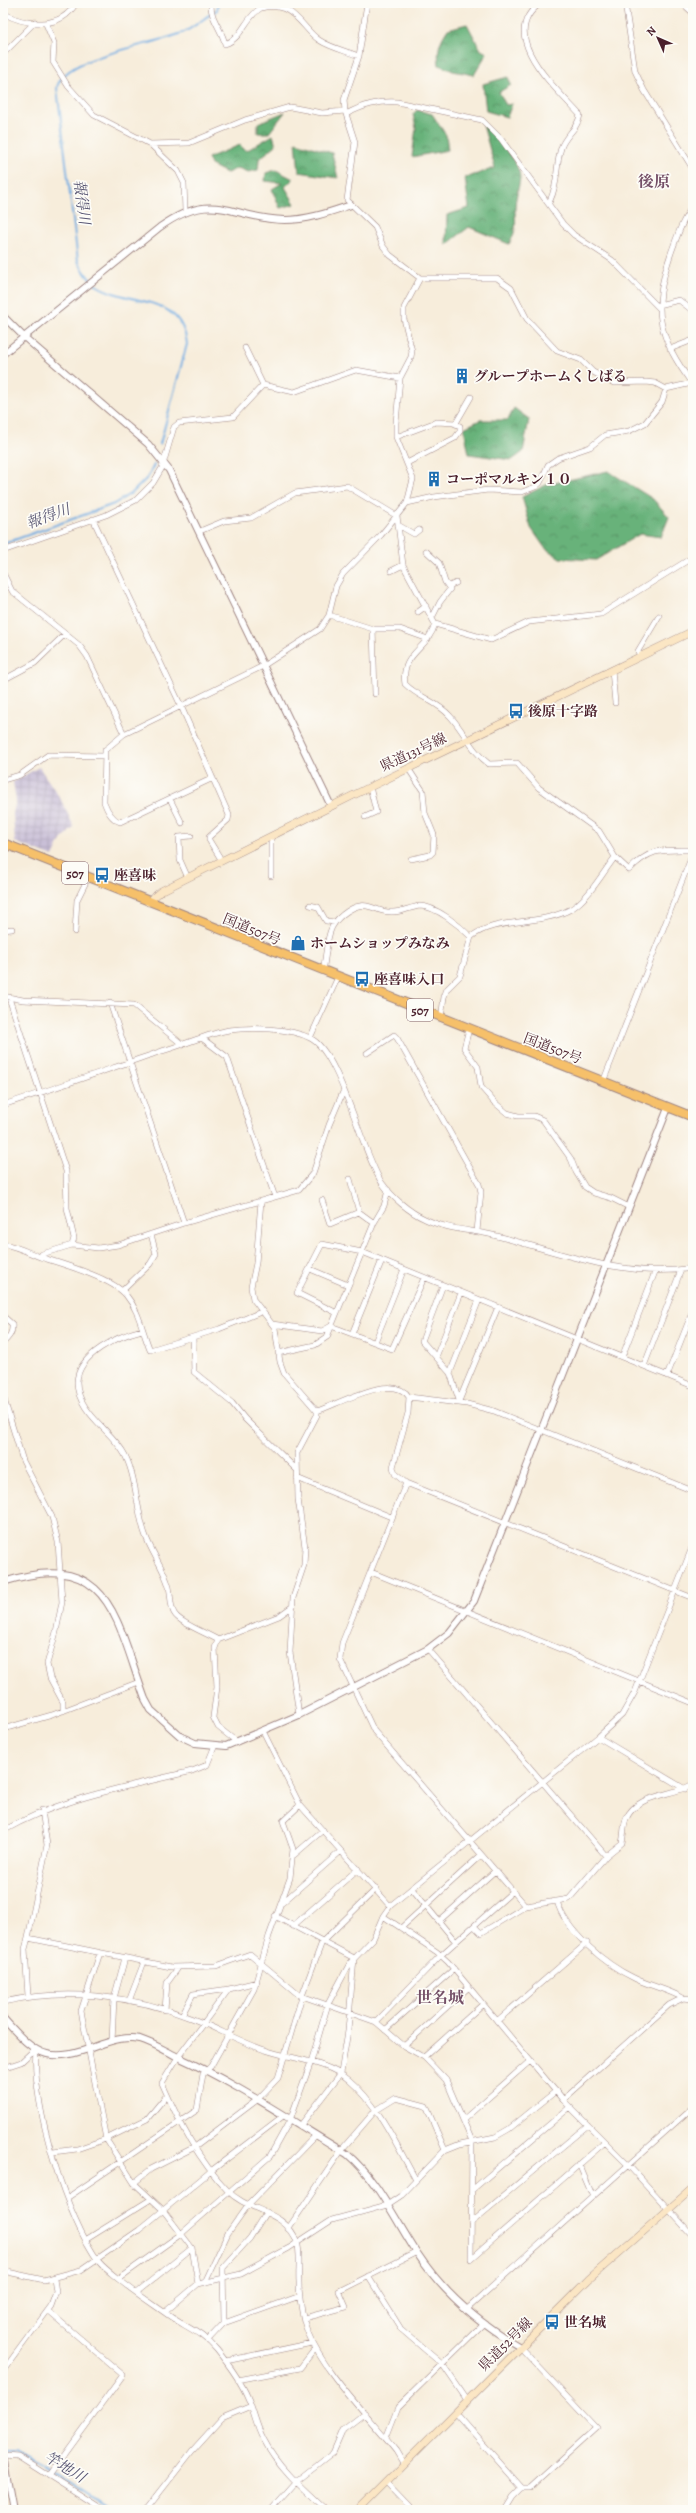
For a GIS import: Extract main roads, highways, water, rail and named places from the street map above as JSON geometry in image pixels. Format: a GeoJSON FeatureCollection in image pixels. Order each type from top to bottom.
{"type":"FeatureCollection","features":[{"type":"Feature","properties":{"kind":"highway","name":"国道507号"},"geometry":{"type":"LineString","coordinates":[[3,843],[323,972],[693,1117]]}},
{"type":"Feature","properties":{"kind":"main road","name":"県道131号線"},"geometry":{"type":"LineString","coordinates":[[148,902],[156,894],[331,806],[693,631]]}},
{"type":"Feature","properties":{"kind":"main road","name":"県道52号線"},"geometry":{"type":"LineString","coordinates":[[358,2510],[403,2463],[589,2279],[667,2209],[693,2188]]}},
{"type":"Feature","properties":{"kind":"waterway","name":"報得川"},"geometry":{"type":"LineString","coordinates":[[160,444],[187,344],[183,328],[175,316],[164,308],[152,303],[123,296],[96,285],[88,277],[78,261],[57,88],[63,77],[75,67],[92,59],[184,32],[217,10],[218,3]]}},
{"type":"Feature","properties":{"kind":"waterway","name":"報得川"},"geometry":{"type":"LineString","coordinates":[[3,544],[114,504],[133,492],[148,477],[154,465]]}},
{"type":"Feature","properties":{"kind":"waterway","name":"竿地川"},"geometry":{"type":"LineString","coordinates":[[3,2451],[15,2451],[47,2468],[112,2510]]}},
{"type":"Feature","properties":{"kind":"place","name":"グループホームくしばる"},"geometry":{"type":"Point","coordinates":[462,376]}},
{"type":"Feature","properties":{"kind":"place","name":"コーポマルキン１０"},"geometry":{"type":"Point","coordinates":[434,479]}},
{"type":"Feature","properties":{"kind":"place","name":"後原十字路"},"geometry":{"type":"Point","coordinates":[516,711]}},
{"type":"Feature","properties":{"kind":"place","name":"座喜味"},"geometry":{"type":"Point","coordinates":[102,875]}},
{"type":"Feature","properties":{"kind":"place","name":"ホームショップみなみ"},"geometry":{"type":"Point","coordinates":[298,943]}},
{"type":"Feature","properties":{"kind":"place","name":"座喜味入口"},"geometry":{"type":"Point","coordinates":[362,979]}},
{"type":"Feature","properties":{"kind":"place","name":"世名城"},"geometry":{"type":"Point","coordinates":[552,2322]}},
{"type":"Feature","properties":{"kind":"district","name":"後原"},"geometry":{"type":"Point","coordinates":[654,181]}},
{"type":"Feature","properties":{"kind":"district","name":"世名城"},"geometry":{"type":"Point","coordinates":[440,1997]}}]}
